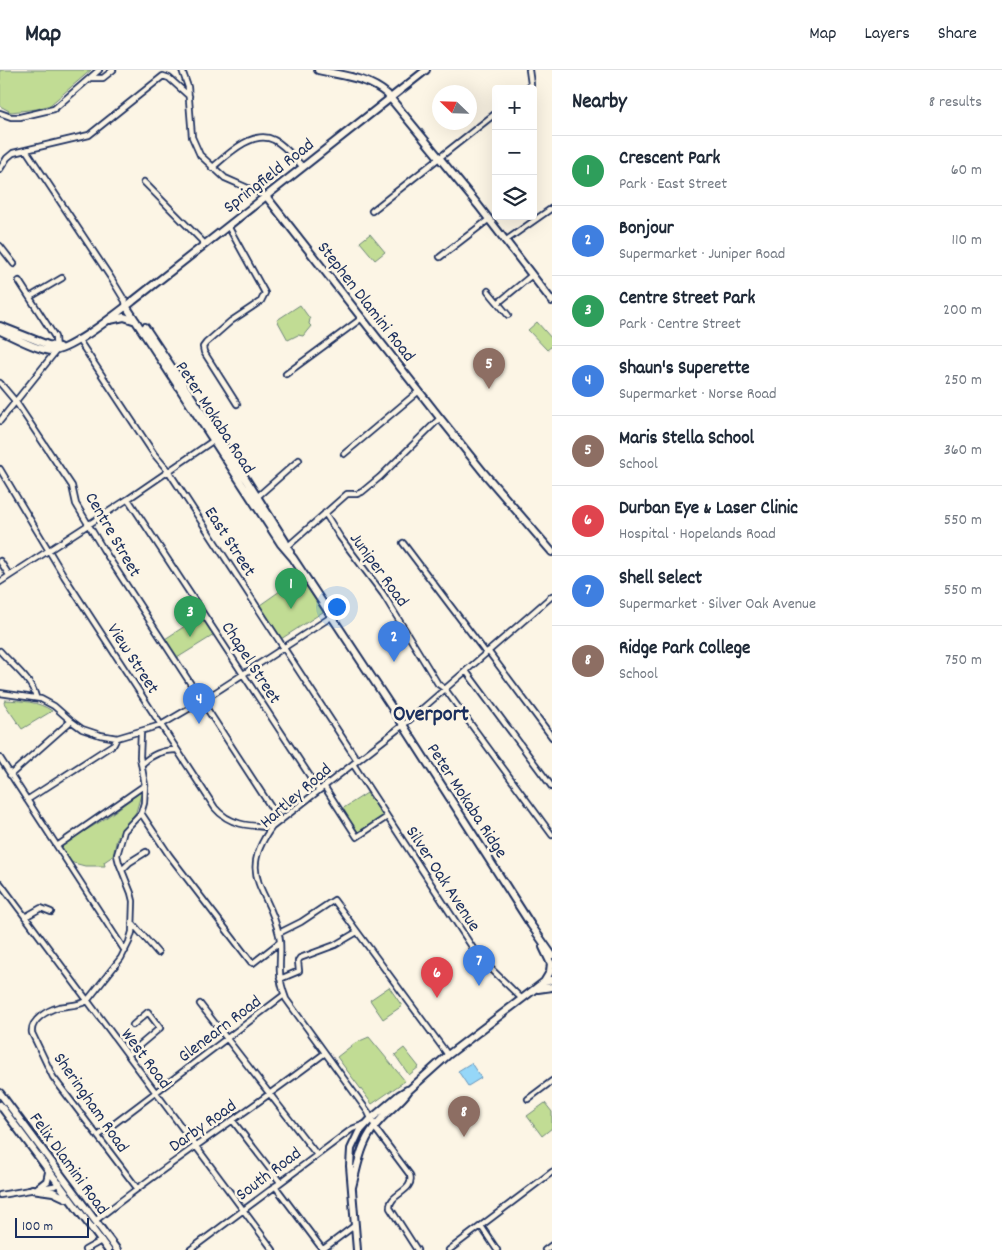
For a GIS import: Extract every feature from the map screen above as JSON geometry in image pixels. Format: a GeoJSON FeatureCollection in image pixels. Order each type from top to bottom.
{"type":"FeatureCollection","features":[{"type":"Feature","properties":{"kind":"street","name":"Stephen Dlamini Road"},"geometry":{"type":"LineString","coordinates":[[182,70],[188,87],[194,143],[200,155],[212,168],[231,182],[266,196],[484,473],[552,552]]}},
{"type":"Feature","properties":{"kind":"street"},"geometry":{"type":"LineString","coordinates":[[318,70],[364,80],[381,89],[391,98],[552,301]]}},
{"type":"Feature","properties":{"kind":"street","name":"Springfield Road"},"geometry":{"type":"LineString","coordinates":[[59,348],[78,339],[105,322],[426,70]]}},
{"type":"Feature","properties":{"kind":"street"},"geometry":{"type":"LineString","coordinates":[[529,70],[530,85]]}},
{"type":"Feature","properties":{"kind":"street"},"geometry":{"type":"LineString","coordinates":[[0,120],[2,114],[20,117],[54,109],[98,71],[111,71]]}},
{"type":"Feature","properties":{"kind":"street"},"geometry":{"type":"LineString","coordinates":[[89,78],[103,78],[111,71]]}},
{"type":"Feature","properties":{"kind":"street"},"geometry":{"type":"LineString","coordinates":[[0,169],[10,155],[89,135],[163,76],[169,78],[189,96]]}},
{"type":"Feature","properties":{"kind":"street"},"geometry":{"type":"LineString","coordinates":[[378,108],[382,98],[381,89]]}},
{"type":"Feature","properties":{"kind":"street"},"geometry":{"type":"LineString","coordinates":[[372,211],[492,116]]}},
{"type":"Feature","properties":{"kind":"street"},"geometry":{"type":"LineString","coordinates":[[212,168],[244,143],[254,139],[265,138],[273,139],[283,146],[303,167]]}},
{"type":"Feature","properties":{"kind":"street","name":"Peter Mokaba Road"},"geometry":{"type":"LineString","coordinates":[[26,150],[286,547]]}},
{"type":"Feature","properties":{"kind":"street"},"geometry":{"type":"LineString","coordinates":[[144,182],[206,244]]}},
{"type":"Feature","properties":{"kind":"street"},"geometry":{"type":"LineString","coordinates":[[505,241],[552,208]]}},
{"type":"Feature","properties":{"kind":"street"},"geometry":{"type":"LineString","coordinates":[[440,257],[488,220]]}},
{"type":"Feature","properties":{"kind":"street"},"geometry":{"type":"LineString","coordinates":[[228,226],[265,293],[261,302],[231,321],[203,347],[204,352],[237,404]]}},
{"type":"Feature","properties":{"kind":"street"},"geometry":{"type":"LineString","coordinates":[[0,246],[14,264]]}},
{"type":"Feature","properties":{"kind":"street"},"geometry":{"type":"LineString","coordinates":[[498,303],[532,275]]}},
{"type":"Feature","properties":{"kind":"street"},"geometry":{"type":"LineString","coordinates":[[30,297],[62,278]]}},
{"type":"Feature","properties":{"kind":"street"},"geometry":{"type":"LineString","coordinates":[[20,281],[55,337],[59,348]]}},
{"type":"Feature","properties":{"kind":"street"},"geometry":{"type":"LineString","coordinates":[[488,290],[508,315]]}},
{"type":"Feature","properties":{"kind":"street","name":"Peter Mokaba Road"},"geometry":{"type":"LineString","coordinates":[[127,304],[214,440],[257,497],[286,547]]}},
{"type":"Feature","properties":{"kind":"street"},"geometry":{"type":"LineString","coordinates":[[105,322],[124,317],[131,318],[137,322]]}},
{"type":"Feature","properties":{"kind":"street"},"geometry":{"type":"LineString","coordinates":[[286,374],[362,318]]}},
{"type":"Feature","properties":{"kind":"street"},"geometry":{"type":"LineString","coordinates":[[0,326],[59,348]]}},
{"type":"Feature","properties":{"kind":"street"},"geometry":{"type":"LineString","coordinates":[[0,331],[46,350],[59,348]]}},
{"type":"Feature","properties":{"kind":"street","name":"East Street"},"geometry":{"type":"LineString","coordinates":[[78,339],[140,434],[169,472],[284,648],[355,762]]}},
{"type":"Feature","properties":{"kind":"street"},"geometry":{"type":"LineString","coordinates":[[0,421],[59,348]]}},
{"type":"Feature","properties":{"kind":"street","name":"Centre Street"},"geometry":{"type":"LineString","coordinates":[[0,383],[16,402],[72,486],[76,504],[89,525],[280,820]]}},
{"type":"Feature","properties":{"kind":"street"},"geometry":{"type":"LineString","coordinates":[[344,454],[419,391]]}},
{"type":"Feature","properties":{"kind":"street"},"geometry":{"type":"LineString","coordinates":[[286,547],[347,494],[362,492],[380,477],[440,418]]}},
{"type":"Feature","properties":{"kind":"street"},"geometry":{"type":"LineString","coordinates":[[0,582],[169,472],[214,440]]}},
{"type":"Feature","properties":{"kind":"street"},"geometry":{"type":"LineString","coordinates":[[257,497],[299,460]]}},
{"type":"Feature","properties":{"kind":"street","name":"View Street"},"geometry":{"type":"LineString","coordinates":[[0,469],[176,750],[220,813],[241,824],[272,827]]}},
{"type":"Feature","properties":{"kind":"street","name":"Chapel Street"},"geometry":{"type":"LineString","coordinates":[[128,499],[319,790]]}},
{"type":"Feature","properties":{"kind":"street","name":"Juniper Road"},"geometry":{"type":"LineString","coordinates":[[325,513],[340,538],[382,594],[438,684],[445,689],[552,834]]}},
{"type":"Feature","properties":{"kind":"street"},"geometry":{"type":"LineString","coordinates":[[403,543],[552,737]]}},
{"type":"Feature","properties":{"kind":"street","name":"Peter Mokaba Ridge"},"geometry":{"type":"LineString","coordinates":[[286,547],[552,955]]}},
{"type":"Feature","properties":{"kind":"street"},"geometry":{"type":"LineString","coordinates":[[0,561],[9,575]]}},
{"type":"Feature","properties":{"kind":"street","name":"Hartley Road"},"geometry":{"type":"LineString","coordinates":[[417,1250],[390,1208],[393,1198],[410,1183],[410,1175],[368,1121],[368,1112],[289,1004],[284,994],[280,978],[279,933],[260,884],[255,865],[262,843],[272,827],[402,726],[552,596]]}},
{"type":"Feature","properties":{"kind":"street"},"geometry":{"type":"LineString","coordinates":[[0,693],[36,697],[54,706],[71,721],[91,732],[118,738],[161,725],[202,701],[331,617]]}},
{"type":"Feature","properties":{"kind":"street"},"geometry":{"type":"LineString","coordinates":[[0,651],[28,682],[34,690],[36,697]]}},
{"type":"Feature","properties":{"kind":"street"},"geometry":{"type":"LineString","coordinates":[[466,672],[552,787]]}},
{"type":"Feature","properties":{"kind":"street"},"geometry":{"type":"LineString","coordinates":[[10,775],[71,721]]}},
{"type":"Feature","properties":{"kind":"street"},"geometry":{"type":"LineString","coordinates":[[87,1001],[95,993],[125,951],[133,924],[132,893],[117,855],[121,838],[128,826],[141,813],[145,797],[140,752],[141,732]]}},
{"type":"Feature","properties":{"kind":"street"},"geometry":{"type":"LineString","coordinates":[[27,800],[103,752],[114,744],[118,738]]}},
{"type":"Feature","properties":{"kind":"street"},"geometry":{"type":"LineString","coordinates":[[142,764],[150,756],[159,752],[176,750]]}},
{"type":"Feature","properties":{"kind":"street"},"geometry":{"type":"LineString","coordinates":[[0,758],[125,951]]}},
{"type":"Feature","properties":{"kind":"street","name":"Silver Oak Avenue"},"geometry":{"type":"LineString","coordinates":[[355,762],[387,816],[478,956],[522,999]]}},
{"type":"Feature","properties":{"kind":"street"},"geometry":{"type":"LineString","coordinates":[[57,846],[145,785]]}},
{"type":"Feature","properties":{"kind":"street"},"geometry":{"type":"LineString","coordinates":[[324,786],[356,836],[387,816]]}},
{"type":"Feature","properties":{"kind":"street"},"geometry":{"type":"LineString","coordinates":[[141,813],[169,855],[254,963],[280,942]]}},
{"type":"Feature","properties":{"kind":"street"},"geometry":{"type":"LineString","coordinates":[[122,870],[130,862],[146,852]]}},
{"type":"Feature","properties":{"kind":"street","name":"West Road"},"geometry":{"type":"LineString","coordinates":[[0,883],[274,1250]]}},
{"type":"Feature","properties":{"kind":"street"},"geometry":{"type":"LineString","coordinates":[[279,933],[302,922],[334,900],[448,1055]]}},
{"type":"Feature","properties":{"kind":"street"},"geometry":{"type":"LineString","coordinates":[[25,916],[41,908],[51,912]]}},
{"type":"Feature","properties":{"kind":"street"},"geometry":{"type":"LineString","coordinates":[[133,924],[158,953]]}},
{"type":"Feature","properties":{"kind":"street"},"geometry":{"type":"LineString","coordinates":[[280,978],[299,970],[298,961],[300,958],[335,945],[357,932]]}},
{"type":"Feature","properties":{"kind":"street","name":"Peter Mokaba Ridge"},"geometry":{"type":"LineString","coordinates":[[536,932],[551,965]]}},
{"type":"Feature","properties":{"kind":"street"},"geometry":{"type":"LineString","coordinates":[[544,982],[550,972],[551,965]]}},
{"type":"Feature","properties":{"kind":"street","name":"South Road"},"geometry":{"type":"LineString","coordinates":[[190,1250],[352,1129],[368,1121],[399,1095],[408,1090],[448,1055],[544,982],[552,980]]}},
{"type":"Feature","properties":{"kind":"street","name":"South Road"},"geometry":{"type":"LineString","coordinates":[[536,989],[552,987]]}},
{"type":"Feature","properties":{"kind":"street","name":"Glenearn Road"},"geometry":{"type":"LineString","coordinates":[[98,1136],[284,994]]}},
{"type":"Feature","properties":{"kind":"street","name":"Sheringham Road"},"geometry":{"type":"LineString","coordinates":[[87,1001],[82,1004],[62,1006],[52,1010],[34,1022],[31,1028],[53,1077],[138,1188]]}},
{"type":"Feature","properties":{"kind":"street"},"geometry":{"type":"LineString","coordinates":[[200,1004],[317,1156]]}},
{"type":"Feature","properties":{"kind":"street"},"geometry":{"type":"LineString","coordinates":[[128,1055],[160,1028],[148,1012],[133,1025]]}},
{"type":"Feature","properties":{"kind":"street","name":"Darby Road"},"geometry":{"type":"LineString","coordinates":[[95,1221],[325,1053]]}},
{"type":"Feature","properties":{"kind":"street"},"geometry":{"type":"LineString","coordinates":[[528,1099],[552,1081]]}},
{"type":"Feature","properties":{"kind":"street","name":"South Road"},"geometry":{"type":"LineString","coordinates":[[352,1187],[361,1149],[374,1127],[402,1099],[408,1090]]}},
{"type":"Feature","properties":{"kind":"street","name":"Felix Dlamini Road"},"geometry":{"type":"LineString","coordinates":[[0,1093],[117,1250]]}},
{"type":"Feature","properties":{"kind":"street","name":"Felix Dlamini Road"},"geometry":{"type":"LineString","coordinates":[[0,1105],[108,1250]]}},
{"type":"Feature","properties":{"kind":"street"},"geometry":{"type":"LineString","coordinates":[[233,1121],[280,1182]]}},
{"type":"Feature","properties":{"kind":"street"},"geometry":{"type":"LineString","coordinates":[[357,1250],[350,1166],[351,1149],[358,1132],[368,1121]]}},
{"type":"Feature","properties":{"kind":"street"},"geometry":{"type":"LineString","coordinates":[[35,1189],[46,1182],[50,1172]]}},
{"type":"Feature","properties":{"kind":"street"},"geometry":{"type":"LineString","coordinates":[[449,1250],[456,1248],[481,1226],[552,1172]]}},
{"type":"Feature","properties":{"kind":"street"},"geometry":{"type":"LineString","coordinates":[[0,1195],[58,1184],[65,1179]]}},
{"type":"Feature","properties":{"kind":"street"},"geometry":{"type":"LineString","coordinates":[[275,1186],[322,1250],[354,1226]]}},
{"type":"Feature","properties":{"kind":"street"},"geometry":{"type":"LineString","coordinates":[[35,1189],[53,1192],[72,1202]]}},
{"type":"Feature","properties":{"kind":"street"},"geometry":{"type":"LineString","coordinates":[[481,1226],[497,1250]]}},
{"type":"Feature","properties":{"kind":"street"},"geometry":{"type":"LineString","coordinates":[[85,1250],[101,1241]]}},
{"type":"Feature","properties":{"kind":"street"},"geometry":{"type":"LineString","coordinates":[[546,1250],[552,1245]]}},
{"type":"Feature","properties":{"kind":"green space"},"geometry":{"type":"Polygon","coordinates":[[[0,70],[91,70],[50,105],[37,109],[11,112],[0,106],[0,70]]]}},
{"type":"Feature","properties":{"kind":"green space"},"geometry":{"type":"Polygon","coordinates":[[[370,234],[385,252],[375,260],[360,242],[370,234]]]}},
{"type":"Feature","properties":{"kind":"green space"},"geometry":{"type":"Polygon","coordinates":[[[300,305],[310,319],[309,324],[311,326],[303,336],[298,335],[288,340],[277,320],[300,305]]]}},
{"type":"Feature","properties":{"kind":"green space"},"geometry":{"type":"Polygon","coordinates":[[[537,322],[552,339],[552,346],[547,350],[528,330],[537,322]]]}},
{"type":"Feature","properties":{"kind":"green space"},"geometry":{"type":"Polygon","coordinates":[[[300,577],[323,612],[281,639],[260,605],[300,577]]]}},
{"type":"Feature","properties":{"kind":"green space"},"geometry":{"type":"Polygon","coordinates":[[[202,615],[214,635],[177,658],[165,639],[202,615]]]}},
{"type":"Feature","properties":{"kind":"green space"},"geometry":{"type":"Polygon","coordinates":[[[5,700],[35,703],[52,711],[22,729],[4,703],[5,700]]]}},
{"type":"Feature","properties":{"kind":"green space"},"geometry":{"type":"Polygon","coordinates":[[[142,791],[136,812],[117,838],[113,856],[104,862],[105,866],[85,866],[70,862],[60,846],[103,820],[142,791]]]}},
{"type":"Feature","properties":{"kind":"green space"},"geometry":{"type":"Polygon","coordinates":[[[367,793],[383,816],[358,832],[342,809],[367,793]]]}},
{"type":"Feature","properties":{"kind":"green space"},"geometry":{"type":"Polygon","coordinates":[[[389,987],[402,1006],[383,1019],[370,1000],[389,987]]]}},
{"type":"Feature","properties":{"kind":"green space"},"geometry":{"type":"Polygon","coordinates":[[[369,1037],[405,1081],[372,1104],[337,1057],[355,1043],[369,1037]]]}},
{"type":"Feature","properties":{"kind":"green space"},"geometry":{"type":"Polygon","coordinates":[[[404,1048],[419,1067],[409,1075],[395,1055],[404,1048]]]}},
{"type":"Feature","properties":{"kind":"green space"},"geometry":{"type":"Polygon","coordinates":[[[545,1103],[552,1112],[552,1128],[542,1136],[527,1116],[545,1103]]]}},
{"type":"Feature","properties":{"kind":"water"},"geometry":{"type":"Polygon","coordinates":[[[471,1063],[481,1078],[468,1086],[458,1071],[471,1063]]]}},
{"type":"Feature","properties":{"kind":"place","name":"Maris Stella School"},"geometry":{"type":"Point","coordinates":[489,389]}},
{"type":"Feature","properties":{"kind":"place","name":"Crescent Park"},"geometry":{"type":"Point","coordinates":[291,609]}},
{"type":"Feature","properties":{"kind":"place","name":"Centre Street Park"},"geometry":{"type":"Point","coordinates":[190,637]}},
{"type":"Feature","properties":{"kind":"place","name":"Bonjour"},"geometry":{"type":"Point","coordinates":[394,662]}},
{"type":"Feature","properties":{"kind":"place","name":"Shaun's Superette"},"geometry":{"type":"Point","coordinates":[199,724]}},
{"type":"Feature","properties":{"kind":"place","name":"Shell Select"},"geometry":{"type":"Point","coordinates":[479,986]}},
{"type":"Feature","properties":{"kind":"place","name":"Durban Eye & Laser Clinic"},"geometry":{"type":"Point","coordinates":[437,998]}},
{"type":"Feature","properties":{"kind":"place","name":"Ridge Park College"},"geometry":{"type":"Point","coordinates":[464,1137]}},
{"type":"Feature","properties":{"kind":"district","name":"Overport"},"geometry":{"type":"Point","coordinates":[431,712]}}]}
